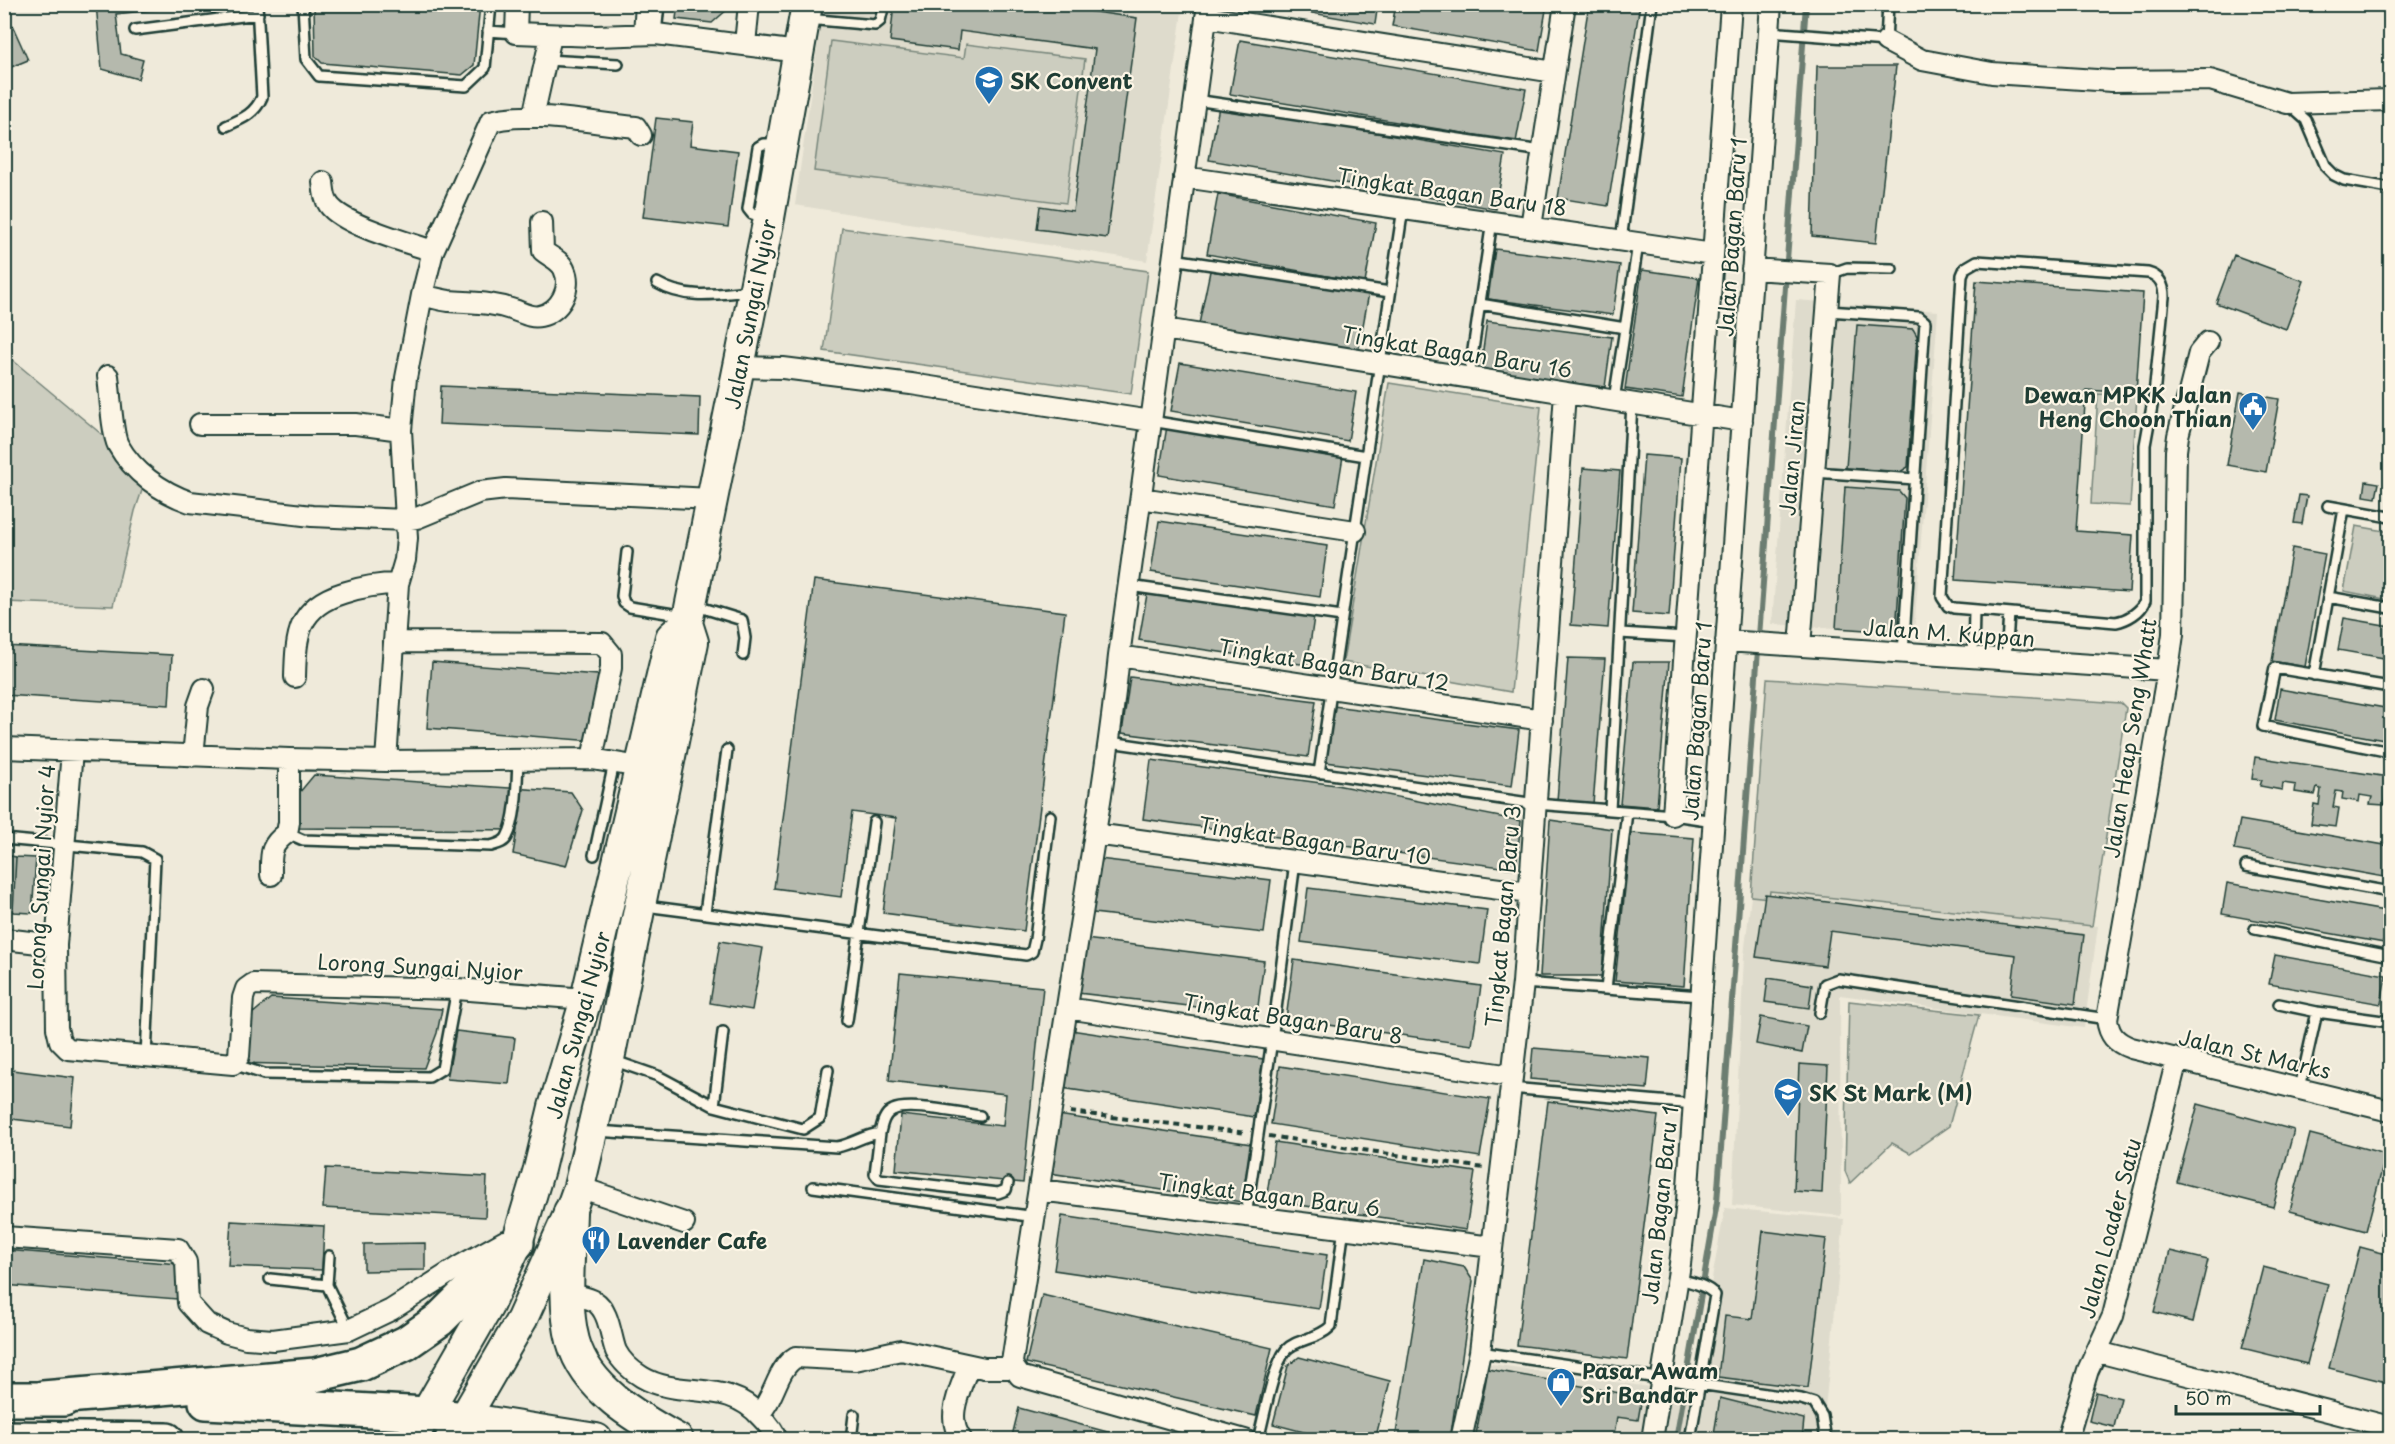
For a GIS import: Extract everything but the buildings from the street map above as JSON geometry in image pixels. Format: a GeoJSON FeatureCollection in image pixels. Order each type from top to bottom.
{"type":"FeatureCollection","features":[{"type":"Feature","properties":{"kind":"highway"},"geometry":{"type":"LineString","coordinates":[[575,1200],[568,1293],[573,1342],[596,1381],[617,1403],[677,1440]]}},
{"type":"Feature","properties":{"kind":"highway"},"geometry":{"type":"LineString","coordinates":[[44,1398],[315,1375],[361,1364],[406,1343],[439,1320],[519,1238]]}},
{"type":"Feature","properties":{"kind":"highway"},"geometry":{"type":"LineString","coordinates":[[4,1399],[239,1403],[419,1427],[596,1440]]}},
{"type":"Feature","properties":{"kind":"highway"},"geometry":{"type":"LineString","coordinates":[[4,1438],[167,1440]]}},
{"type":"Feature","properties":{"kind":"main road","name":"Jalan Sungai Nyior"},"geometry":{"type":"LineString","coordinates":[[419,1427],[488,1306],[519,1238],[586,999],[670,637],[689,614],[769,218],[806,12]]}},
{"type":"Feature","properties":{"kind":"main road","name":"Jalan Sungai Nyior"},"geometry":{"type":"LineString","coordinates":[[457,1429],[522,1319],[575,1200],[593,1131],[641,905],[641,768]]}},
{"type":"Feature","properties":{"kind":"street"},"geometry":{"type":"LineString","coordinates":[[518,4],[516,33],[551,36],[650,34],[799,52]]}},
{"type":"Feature","properties":{"kind":"street"},"geometry":{"type":"LineString","coordinates":[[646,4],[650,34]]}},
{"type":"Feature","properties":{"kind":"street"},"geometry":{"type":"LineString","coordinates":[[745,44],[749,4]]}},
{"type":"Feature","properties":{"kind":"street"},"geometry":{"type":"LineString","coordinates":[[1531,227],[1564,4]]}},
{"type":"Feature","properties":{"kind":"street","name":"Jalan Bagan Baru 1"},"geometry":{"type":"LineString","coordinates":[[1673,815],[1731,4]]}},
{"type":"Feature","properties":{"kind":"street","name":"Jalan Bagan Baru 1"},"geometry":{"type":"LineString","coordinates":[[1652,1440],[1669,1379],[1685,1281],[1687,1201],[1771,4]]}},
{"type":"Feature","properties":{"kind":"street"},"geometry":{"type":"LineString","coordinates":[[1245,1440],[1020,1376],[1012,1362],[1036,1217],[1050,1110],[1110,742],[1119,656],[1207,11],[1554,72]]}},
{"type":"Feature","properties":{"kind":"street"},"geometry":{"type":"LineString","coordinates":[[533,117],[551,36]]}},
{"type":"Feature","properties":{"kind":"street"},"geometry":{"type":"LineString","coordinates":[[1886,41],[1922,60],[1992,73],[2112,81],[2210,80],[2288,103],[2391,100]]}},
{"type":"Feature","properties":{"kind":"street"},"geometry":{"type":"LineString","coordinates":[[386,761],[398,584],[405,560],[402,430],[406,378],[433,251],[490,122],[503,118],[533,117],[636,127],[641,135]]}},
{"type":"Feature","properties":{"kind":"street","name":"Tingkat Bagan Baru 18"},"geometry":{"type":"LineString","coordinates":[[1184,177],[1713,254]]}},
{"type":"Feature","properties":{"kind":"street"},"geometry":{"type":"LineString","coordinates":[[323,182],[327,202],[336,213],[380,234],[433,251]]}},
{"type":"Feature","properties":{"kind":"street"},"geometry":{"type":"LineString","coordinates":[[422,295],[447,301],[489,303],[527,316],[539,317],[555,311],[565,296],[566,281],[564,269],[556,259],[543,251],[542,222]]}},
{"type":"Feature","properties":{"kind":"street"},"geometry":{"type":"LineString","coordinates":[[1752,269],[1830,274]]}},
{"type":"Feature","properties":{"kind":"street","name":"Jalan Jiran"},"geometry":{"type":"LineString","coordinates":[[1800,646],[1830,274]]}},
{"type":"Feature","properties":{"kind":"street","name":"Tingkat Bagan Baru 16"},"geometry":{"type":"LineString","coordinates":[[1164,329],[1742,421]]}},
{"type":"Feature","properties":{"kind":"street","name":"Jalan Heap Seng Whatt"},"geometry":{"type":"LineString","coordinates":[[2109,1028],[2173,634],[2178,436],[2199,353],[2208,342]]}},
{"type":"Feature","properties":{"kind":"street"},"geometry":{"type":"LineString","coordinates":[[738,367],[783,368],[912,384],[1151,421]]}},
{"type":"Feature","properties":{"kind":"street"},"geometry":{"type":"LineString","coordinates":[[108,376],[117,444],[142,475],[171,495],[190,502],[312,516],[405,520],[417,518],[480,492],[506,489],[712,499]]}},
{"type":"Feature","properties":{"kind":"street","name":"Tingkat Bagan Baru 3"},"geometry":{"type":"LineString","coordinates":[[1461,1440],[1480,1352],[1523,983],[1565,393]]}},
{"type":"Feature","properties":{"kind":"street"},"geometry":{"type":"LineString","coordinates":[[200,423],[356,424],[402,430]]}},
{"type":"Feature","properties":{"kind":"street"},"geometry":{"type":"LineString","coordinates":[[1141,498],[1355,531]]}},
{"type":"Feature","properties":{"kind":"street"},"geometry":{"type":"LineString","coordinates":[[295,677],[296,648],[300,631],[310,611],[325,599],[352,590],[379,584],[398,584]]}},
{"type":"Feature","properties":{"kind":"street","name":"Jalan M. Kuppan"},"geometry":{"type":"LineString","coordinates":[[1726,641],[2168,670]]}},
{"type":"Feature","properties":{"kind":"street"},"geometry":{"type":"LineString","coordinates":[[394,642],[602,643],[610,654],[611,668],[592,759]]}},
{"type":"Feature","properties":{"kind":"street","name":"Tingkat Bagan Baru 12"},"geometry":{"type":"LineString","coordinates":[[1119,656],[1542,720]]}},
{"type":"Feature","properties":{"kind":"street"},"geometry":{"type":"LineString","coordinates":[[193,756],[198,706],[204,689]]}},
{"type":"Feature","properties":{"kind":"street"},"geometry":{"type":"LineString","coordinates":[[4,748],[386,761],[592,759],[641,768]]}},
{"type":"Feature","properties":{"kind":"street","name":"Lorong Sungai Nyior 4"},"geometry":{"type":"LineString","coordinates":[[72,751],[56,945],[57,1028],[60,1041],[68,1048],[146,1057]]}},
{"type":"Feature","properties":{"kind":"street"},"geometry":{"type":"LineString","coordinates":[[271,875],[271,850],[276,841],[287,833],[289,822],[290,759]]}},
{"type":"Feature","properties":{"kind":"street","name":"Tingkat Bagan Baru 10"},"geometry":{"type":"LineString","coordinates":[[1095,834],[1529,893]]}},
{"type":"Feature","properties":{"kind":"street"},"geometry":{"type":"LineString","coordinates":[[4,939],[56,945]]}},
{"type":"Feature","properties":{"kind":"street","name":"Lorong Sungai Nyior"},"geometry":{"type":"LineString","coordinates":[[233,1064],[238,1056],[243,998],[246,989],[253,984],[457,989],[586,999]]}},
{"type":"Feature","properties":{"kind":"street","name":"Tingkat Bagan Baru 8"},"geometry":{"type":"LineString","coordinates":[[1067,1008],[1272,1040],[1511,1082]]}},
{"type":"Feature","properties":{"kind":"street","name":"Jalan St Marks"},"geometry":{"type":"LineString","coordinates":[[2109,1028],[2120,1043],[2131,1048],[2391,1111]]}},
{"type":"Feature","properties":{"kind":"street"},"geometry":{"type":"LineString","coordinates":[[146,1057],[233,1064]]}},
{"type":"Feature","properties":{"kind":"street","name":"Jalan Loader Satu"},"geometry":{"type":"LineString","coordinates":[[2067,1440],[2088,1370],[2113,1316],[2177,1059]]}},
{"type":"Feature","properties":{"kind":"street","name":"Tingkat Bagan Baru 6"},"geometry":{"type":"LineString","coordinates":[[1040,1190],[1492,1247]]}},
{"type":"Feature","properties":{"kind":"street"},"geometry":{"type":"LineString","coordinates":[[575,1200],[684,1223]]}},
{"type":"Feature","properties":{"kind":"street"},"geometry":{"type":"LineString","coordinates":[[4,1237],[178,1249],[186,1262],[188,1303],[207,1324],[246,1338],[273,1340],[349,1330],[391,1310],[460,1266],[519,1238]]}},
{"type":"Feature","properties":{"kind":"street"},"geometry":{"type":"LineString","coordinates":[[568,1293],[594,1301],[602,1307],[617,1353],[643,1378],[664,1385],[733,1395],[746,1402],[759,1414],[769,1425],[777,1440]]}},
{"type":"Feature","properties":{"kind":"street"},"geometry":{"type":"LineString","coordinates":[[759,1414],[772,1397],[790,1360],[796,1357],[855,1360],[901,1350],[984,1368],[1015,1370]]}},
{"type":"Feature","properties":{"kind":"street"},"geometry":{"type":"LineString","coordinates":[[2098,1352],[2391,1427]]}},
{"type":"Feature","properties":{"kind":"street"},"geometry":{"type":"LineString","coordinates":[[962,1440],[954,1431],[953,1414],[969,1365]]}},
{"type":"Feature","properties":{"kind":"lane"},"geometry":{"type":"LineString","coordinates":[[303,4],[306,59],[319,76],[466,86],[485,68],[491,4]]}},
{"type":"Feature","properties":{"kind":"lane"},"geometry":{"type":"LineString","coordinates":[[650,34],[659,4]]}},
{"type":"Feature","properties":{"kind":"lane"},"geometry":{"type":"LineString","coordinates":[[806,12],[875,25],[880,21],[884,4]]}},
{"type":"Feature","properties":{"kind":"lane"},"geometry":{"type":"LineString","coordinates":[[1610,810],[1620,633],[1625,328],[1630,243],[1652,4]]}},
{"type":"Feature","properties":{"kind":"lane"},"geometry":{"type":"LineString","coordinates":[[1769,32],[1886,41],[1888,4]]}},
{"type":"Feature","properties":{"kind":"lane"},"geometry":{"type":"LineString","coordinates":[[135,30],[258,9],[262,97],[257,109],[226,126]]}},
{"type":"Feature","properties":{"kind":"lane"},"geometry":{"type":"LineString","coordinates":[[488,31],[516,33]]}},
{"type":"Feature","properties":{"kind":"lane"},"geometry":{"type":"LineString","coordinates":[[546,60],[618,64]]}},
{"type":"Feature","properties":{"kind":"lane"},"geometry":{"type":"LineString","coordinates":[[1195,100],[1542,152]]}},
{"type":"Feature","properties":{"kind":"lane"},"geometry":{"type":"LineString","coordinates":[[2306,120],[2320,102]]}},
{"type":"Feature","properties":{"kind":"lane"},"geometry":{"type":"LineString","coordinates":[[2288,103],[2306,120],[2326,167],[2334,175],[2344,180],[2391,188]]}},
{"type":"Feature","properties":{"kind":"lane"},"geometry":{"type":"LineString","coordinates":[[1319,773],[1403,208]]}},
{"type":"Feature","properties":{"kind":"lane"},"geometry":{"type":"LineString","coordinates":[[1469,378],[1492,221]]}},
{"type":"Feature","properties":{"kind":"lane"},"geometry":{"type":"LineString","coordinates":[[1173,260],[1390,292]]}},
{"type":"Feature","properties":{"kind":"lane"},"geometry":{"type":"LineString","coordinates":[[1977,261],[1984,261],[2156,275],[2161,282],[2164,297],[2154,395],[2145,445],[2145,601],[2142,607],[2124,620],[2116,622],[1974,610],[1948,606],[1941,591],[1962,275],[1965,268],[1977,261]]}},
{"type":"Feature","properties":{"kind":"lane"},"geometry":{"type":"LineString","coordinates":[[1830,274],[1847,268],[1892,269]]}},
{"type":"Feature","properties":{"kind":"lane"},"geometry":{"type":"LineString","coordinates":[[657,283],[670,291],[695,296],[754,291]]}},
{"type":"Feature","properties":{"kind":"lane"},"geometry":{"type":"LineString","coordinates":[[1480,304],[1625,328]]}},
{"type":"Feature","properties":{"kind":"lane"},"geometry":{"type":"LineString","coordinates":[[1827,311],[1918,317],[1924,320],[1926,325],[1903,653]]}},
{"type":"Feature","properties":{"kind":"lane"},"geometry":{"type":"LineString","coordinates":[[1151,421],[1366,456]]}},
{"type":"Feature","properties":{"kind":"lane"},"geometry":{"type":"LineString","coordinates":[[1814,472],[1915,479]]}},
{"type":"Feature","properties":{"kind":"lane"},"geometry":{"type":"LineString","coordinates":[[2328,506],[2391,517]]}},
{"type":"Feature","properties":{"kind":"lane"},"geometry":{"type":"LineString","coordinates":[[2314,675],[2344,509]]}},
{"type":"Feature","properties":{"kind":"lane"},"geometry":{"type":"LineString","coordinates":[[627,552],[622,596],[624,603],[630,607],[742,620],[745,638],[743,655]]}},
{"type":"Feature","properties":{"kind":"lane"},"geometry":{"type":"LineString","coordinates":[[1129,586],[1342,616]]}},
{"type":"Feature","properties":{"kind":"lane"},"geometry":{"type":"LineString","coordinates":[[2328,597],[2391,608]]}},
{"type":"Feature","properties":{"kind":"lane"},"geometry":{"type":"LineString","coordinates":[[1973,657],[1974,610]]}},
{"type":"Feature","properties":{"kind":"lane"},"geometry":{"type":"LineString","coordinates":[[2007,659],[2009,613]]}},
{"type":"Feature","properties":{"kind":"lane"},"geometry":{"type":"LineString","coordinates":[[1620,633],[1686,637]]}},
{"type":"Feature","properties":{"kind":"lane"},"geometry":{"type":"LineString","coordinates":[[2391,687],[2275,668],[2263,726],[2391,752]]}},
{"type":"Feature","properties":{"kind":"lane"},"geometry":{"type":"LineString","coordinates":[[1110,742],[1536,804],[1673,815],[1714,821]]}},
{"type":"Feature","properties":{"kind":"lane"},"geometry":{"type":"LineString","coordinates":[[705,913],[727,750]]}},
{"type":"Feature","properties":{"kind":"lane"},"geometry":{"type":"LineString","coordinates":[[287,833],[303,840],[491,846],[500,844],[507,837],[515,804],[518,760]]}},
{"type":"Feature","properties":{"kind":"lane"},"geometry":{"type":"LineString","coordinates":[[594,855],[641,768]]}},
{"type":"Feature","properties":{"kind":"lane"},"geometry":{"type":"LineString","coordinates":[[1606,988],[1627,812]]}},
{"type":"Feature","properties":{"kind":"lane"},"geometry":{"type":"LineString","coordinates":[[641,905],[1026,955],[1032,952],[1050,816]]}},
{"type":"Feature","properties":{"kind":"lane"},"geometry":{"type":"LineString","coordinates":[[847,1021],[874,822]]}},
{"type":"Feature","properties":{"kind":"lane"},"geometry":{"type":"LineString","coordinates":[[4,839],[142,852],[155,859],[146,1057]]}},
{"type":"Feature","properties":{"kind":"lane"},"geometry":{"type":"LineString","coordinates":[[1246,1216],[1295,862]]}},
{"type":"Feature","properties":{"kind":"lane"},"geometry":{"type":"LineString","coordinates":[[2246,866],[2391,892]]}},
{"type":"Feature","properties":{"kind":"lane"},"geometry":{"type":"LineString","coordinates":[[2255,929],[2391,956]]}},
{"type":"Feature","properties":{"kind":"lane"},"geometry":{"type":"LineString","coordinates":[[1820,1012],[1825,984],[1838,979],[2109,1028]]}},
{"type":"Feature","properties":{"kind":"lane"},"geometry":{"type":"LineString","coordinates":[[1523,983],[1701,996]]}},
{"type":"Feature","properties":{"kind":"lane"},"geometry":{"type":"LineString","coordinates":[[233,1064],[264,1074],[429,1077],[442,1069],[457,989]]}},
{"type":"Feature","properties":{"kind":"lane"},"geometry":{"type":"LineString","coordinates":[[2279,1004],[2317,1012],[2391,1022]]}},
{"type":"Feature","properties":{"kind":"lane"},"geometry":{"type":"LineString","coordinates":[[2300,1088],[2317,1012]]}},
{"type":"Feature","properties":{"kind":"lane"},"geometry":{"type":"LineString","coordinates":[[714,1106],[723,1032]]}},
{"type":"Feature","properties":{"kind":"lane"},"geometry":{"type":"LineString","coordinates":[[609,1059],[658,1076],[714,1106],[803,1129],[820,1118],[828,1070]]}},
{"type":"Feature","properties":{"kind":"lane"},"geometry":{"type":"LineString","coordinates":[[1511,1082],[1694,1104]]}},
{"type":"Feature","properties":{"kind":"lane"},"geometry":{"type":"LineString","coordinates":[[980,1116],[906,1106],[892,1110],[883,1120],[875,1174],[879,1179],[998,1193],[1006,1190],[1008,1183]]}},
{"type":"Feature","properties":{"kind":"lane"},"geometry":{"type":"LineString","coordinates":[[593,1131],[837,1147],[850,1145],[866,1135],[880,1133]]}},
{"type":"Feature","properties":{"kind":"lane"},"geometry":{"type":"LineString","coordinates":[[813,1187],[1036,1217]]}},
{"type":"Feature","properties":{"kind":"lane"},"geometry":{"type":"LineString","coordinates":[[1258,1440],[1278,1365],[1287,1348],[1325,1332],[1330,1326],[1344,1227]]}},
{"type":"Feature","properties":{"kind":"lane"},"geometry":{"type":"LineString","coordinates":[[329,1256],[327,1285],[349,1330]]}},
{"type":"Feature","properties":{"kind":"lane"},"geometry":{"type":"LineString","coordinates":[[270,1279],[327,1285]]}},
{"type":"Feature","properties":{"kind":"lane"},"geometry":{"type":"LineString","coordinates":[[1685,1281],[1712,1291],[1715,1295],[1697,1384],[1690,1440]]}},
{"type":"Feature","properties":{"kind":"lane"},"geometry":{"type":"LineString","coordinates":[[1480,1352],[1802,1399],[1814,1403],[1822,1416],[1826,1440]]}},
{"type":"Feature","properties":{"kind":"lane"},"geometry":{"type":"LineString","coordinates":[[851,1440],[854,1415]]}},
{"type":"Feature","properties":{"kind":"path"},"geometry":{"type":"LineString","coordinates":[[1050,1110],[1259,1134],[1500,1170]]}},
{"type":"Feature","properties":{"kind":"shaded area","name":"SK Convent"},"geometry":{"type":"Polygon","coordinates":[[[823,5],[1183,5],[1147,261],[795,205],[823,5]]]}},
{"type":"Feature","properties":{"kind":"shaded area"},"geometry":{"type":"Polygon","coordinates":[[[831,41],[964,58],[966,44],[1085,59],[1066,203],[814,171],[831,41]]]}},
{"type":"Feature","properties":{"kind":"shaded area"},"geometry":{"type":"Polygon","coordinates":[[[842,228],[1148,271],[1131,394],[824,351],[842,228]]]}},
{"type":"Feature","properties":{"kind":"shaded area"},"geometry":{"type":"Polygon","coordinates":[[[1796,300],[1938,311],[1914,633],[1772,624],[1796,300]]]}},
{"type":"Feature","properties":{"kind":"shaded area"},"geometry":{"type":"Polygon","coordinates":[[[4,353],[148,473],[135,511],[113,606],[5,602],[4,353]]]}},
{"type":"Feature","properties":{"kind":"shaded area"},"geometry":{"type":"Polygon","coordinates":[[[1389,383],[1541,407],[1511,692],[1343,662],[1389,383]]]}},
{"type":"Feature","properties":{"kind":"shaded area"},"geometry":{"type":"Polygon","coordinates":[[[2098,394],[2137,396],[2130,506],[2091,504],[2098,394]]]}},
{"type":"Feature","properties":{"kind":"shaded area"},"geometry":{"type":"Polygon","coordinates":[[[2356,526],[2390,532],[2390,600],[2344,591],[2356,526]]]}},
{"type":"Feature","properties":{"kind":"shaded area"},"geometry":{"type":"Polygon","coordinates":[[[1767,679],[2121,703],[2126,708],[2092,926],[1770,891],[1769,898],[1751,896],[1767,679]]]}},
{"type":"Feature","properties":{"kind":"shaded area","name":"SK St Mark (M)"},"geometry":{"type":"Polygon","coordinates":[[[1770,891],[2098,926],[2084,1028],[1840,995],[1841,1216],[1732,1205],[1744,956],[1751,896],[1769,898],[1770,891]]]}},
{"type":"Feature","properties":{"kind":"shaded area"},"geometry":{"type":"Polygon","coordinates":[[[1849,1001],[1979,1015],[1949,1126],[1910,1153],[1892,1143],[1850,1183],[1845,1171],[1849,1001]]]}},
{"type":"Feature","properties":{"kind":"shaded area"},"geometry":{"type":"Polygon","coordinates":[[[1725,1208],[1844,1219],[1822,1439],[1470,1440],[1485,1363],[1691,1393],[1725,1208]]]}},
{"type":"Feature","properties":{"kind":"waterway"},"geometry":{"type":"LineString","coordinates":[[1676,1440],[1717,1202],[1806,4]]}},
{"type":"Feature","properties":{"kind":"place","name":"SK Convent"},"geometry":{"type":"Point","coordinates":[989,106]}},
{"type":"Feature","properties":{"kind":"place","name":"Dewan MPKK Jalan Heng Choon Thian"},"geometry":{"type":"Point","coordinates":[2253,432]}},
{"type":"Feature","properties":{"kind":"place","name":"SK St Mark (M)"},"geometry":{"type":"Point","coordinates":[1788,1118]}},
{"type":"Feature","properties":{"kind":"place","name":"Lavender Cafe"},"geometry":{"type":"Point","coordinates":[596,1266]}},
{"type":"Feature","properties":{"kind":"place","name":"Pasar Awam Sri Bandar"},"geometry":{"type":"Point","coordinates":[1561,1408]}}]}
